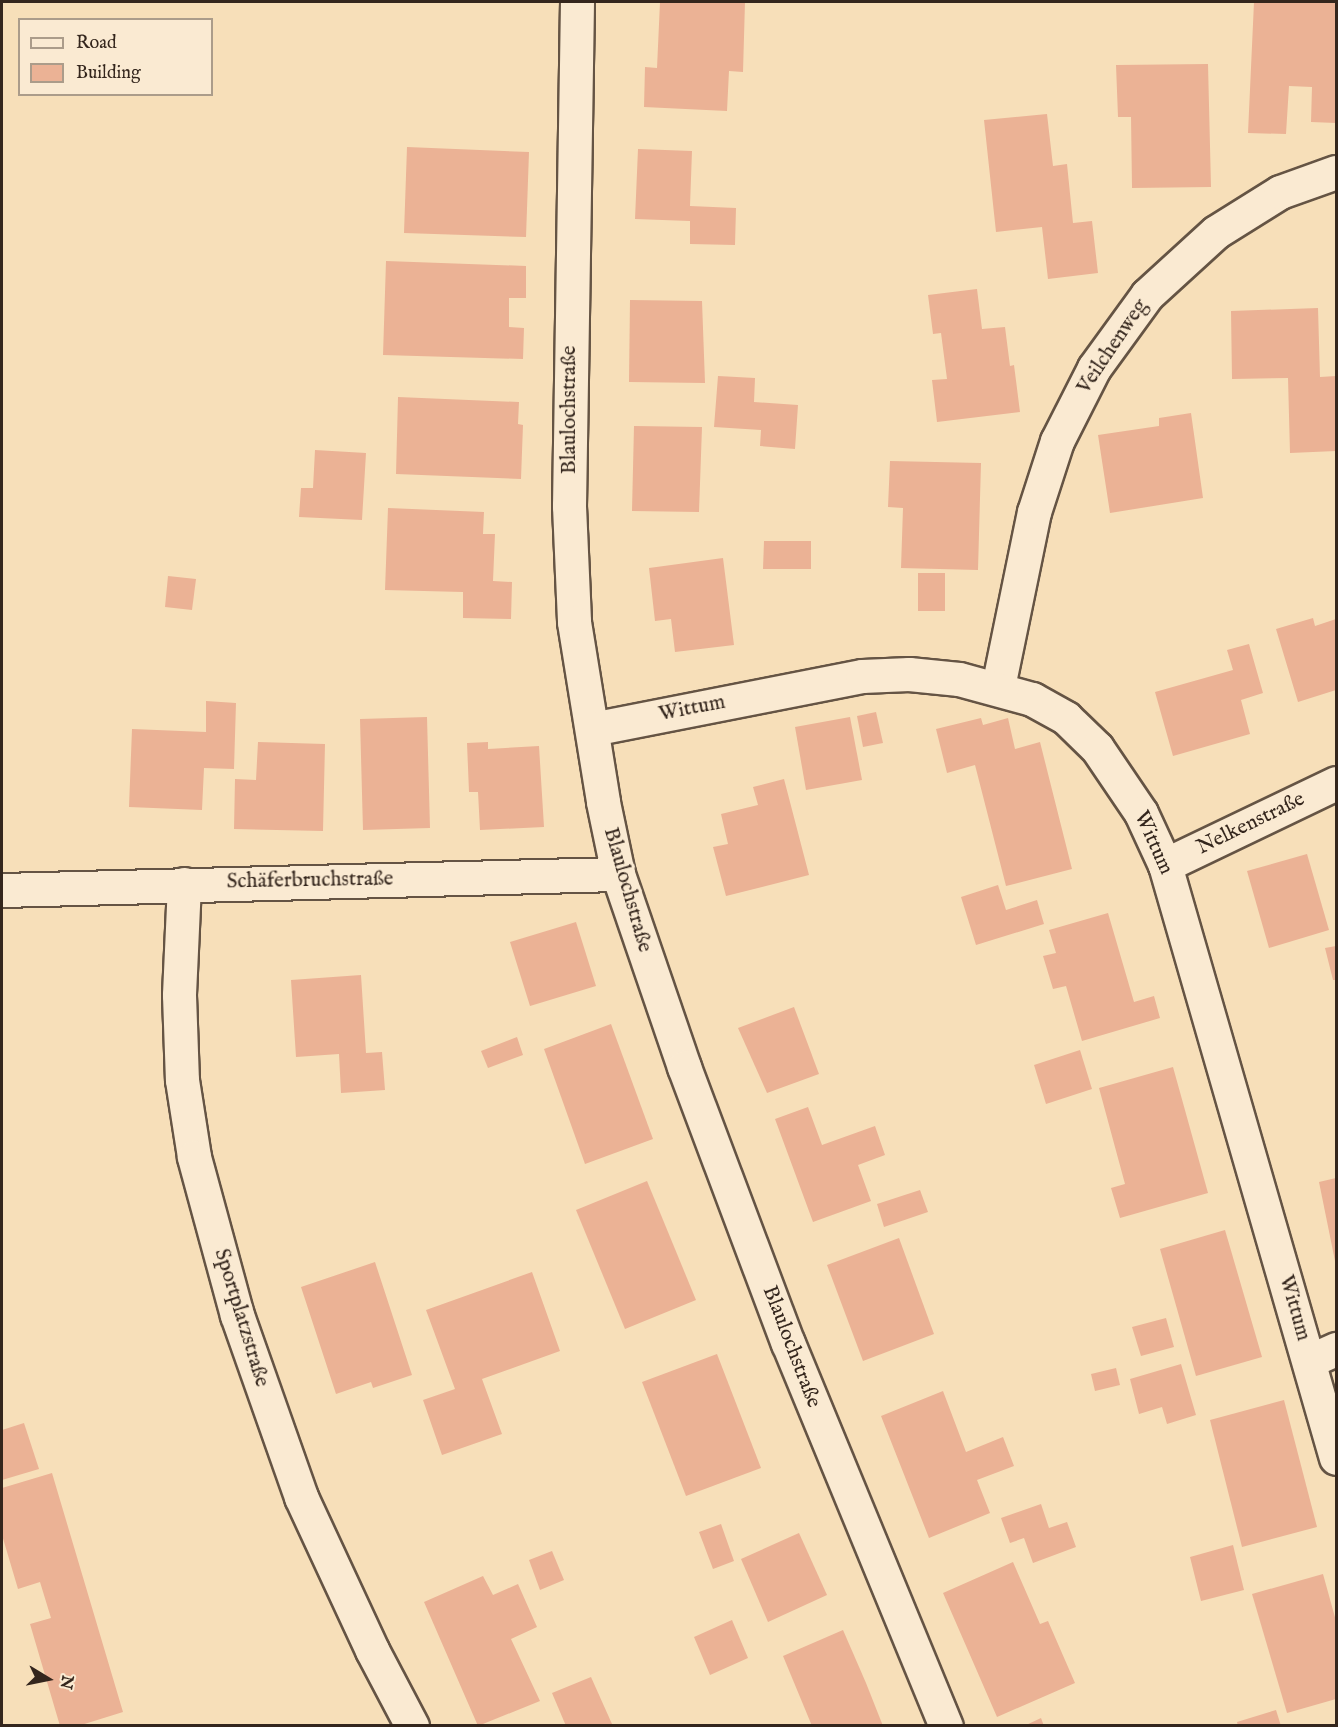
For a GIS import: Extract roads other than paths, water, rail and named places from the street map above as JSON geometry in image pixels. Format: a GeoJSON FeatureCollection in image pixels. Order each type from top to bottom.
{"type":"FeatureCollection","features":[{"type":"Feature","properties":{"kind":"street","name":"Blaulochstraße"},"geometry":{"type":"LineString","coordinates":[[577,2],[569,506],[574,622],[618,874],[684,1067],[788,1342],[945,1725]]}},
{"type":"Feature","properties":{"kind":"street","name":"Veilchenweg"},"geometry":{"type":"LineString","coordinates":[[998,687],[1034,512],[1058,441],[1094,368],[1147,295],[1216,232],[1280,192],[1336,172]]}},
{"type":"Feature","properties":{"kind":"street","name":"Wittum"},"geometry":{"type":"LineString","coordinates":[[592,729],[862,676],[909,674],[998,687],[1032,699],[1066,718],[1097,748],[1141,813],[1166,865],[1323,1355],[1336,1458]]}},
{"type":"Feature","properties":{"kind":"street","name":"Nelkenstraße"},"geometry":{"type":"LineString","coordinates":[[1166,865],[1336,783]]}},
{"type":"Feature","properties":{"kind":"street","name":"Schäferbruchstraße"},"geometry":{"type":"LineString","coordinates":[[2,890],[618,874]]}},
{"type":"Feature","properties":{"kind":"street","name":"Sportplatzstraße"},"geometry":{"type":"LineString","coordinates":[[184,884],[179,995],[182,1080],[194,1157],[237,1315],[301,1497],[372,1650],[412,1725]]}}]}
